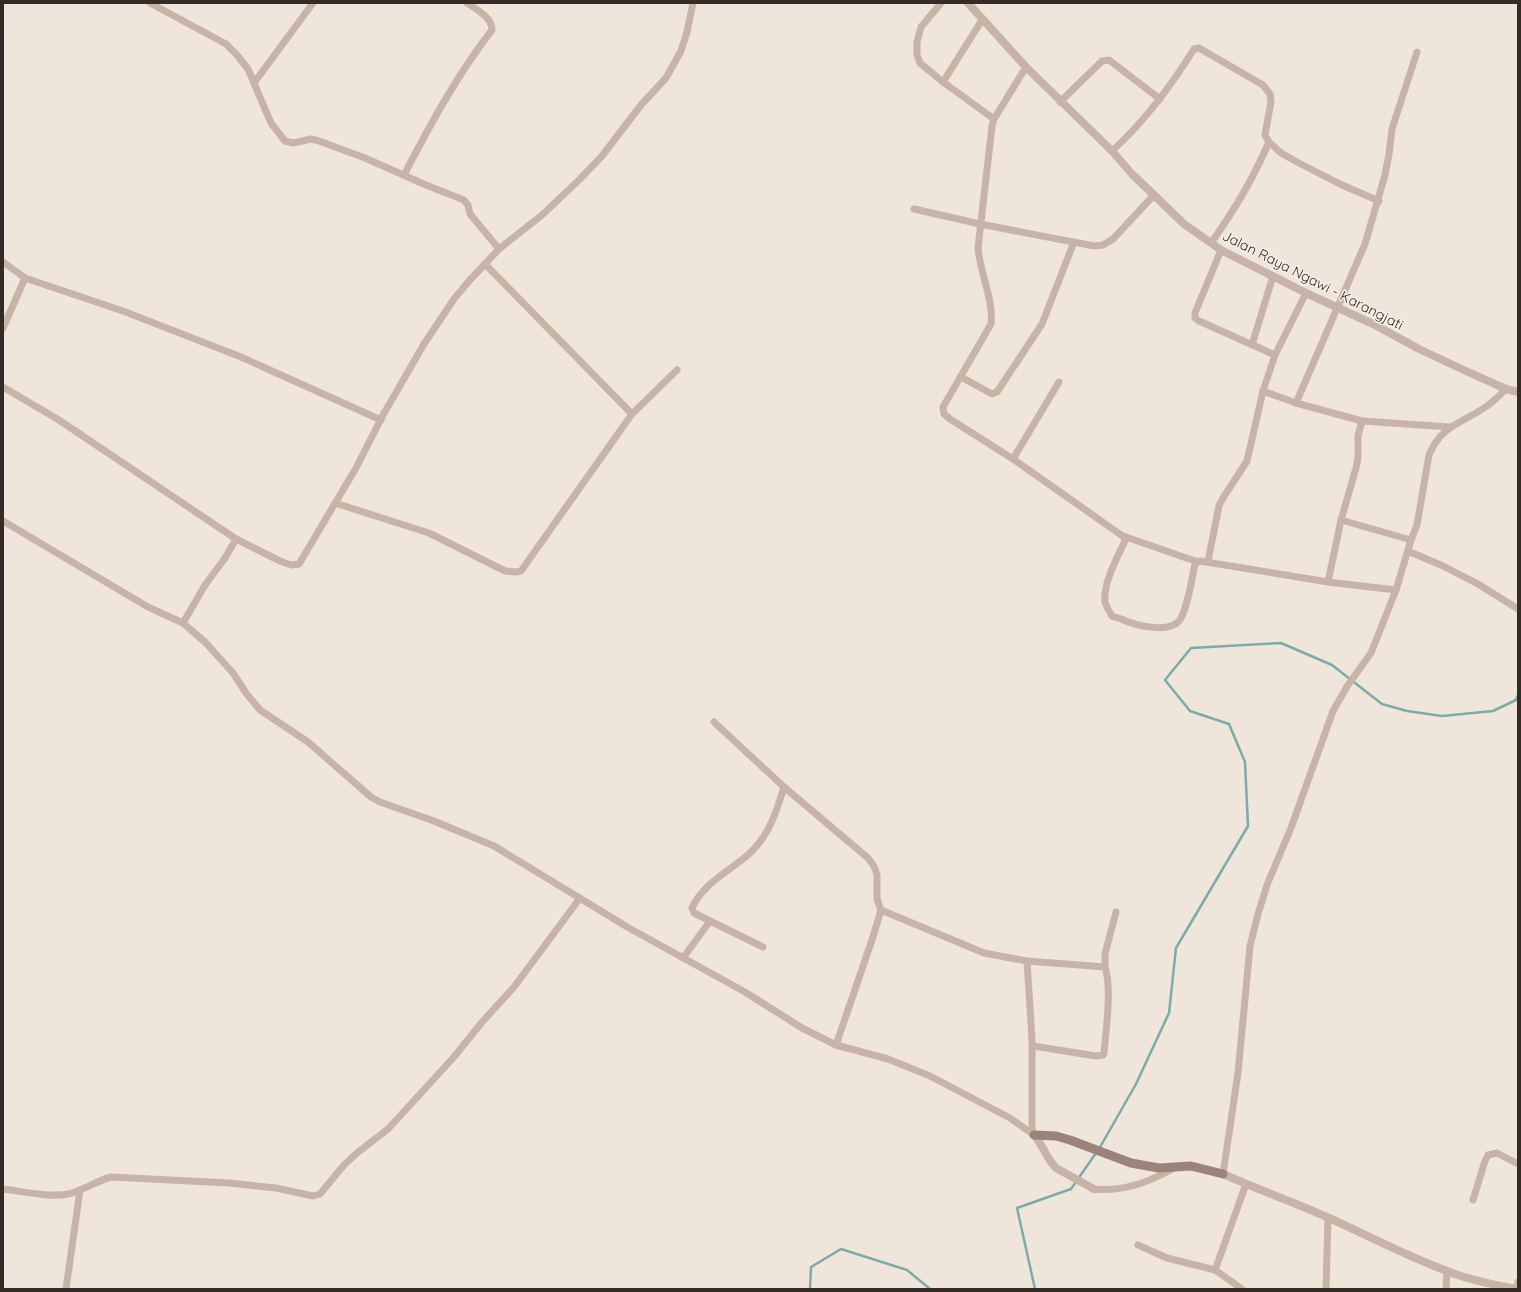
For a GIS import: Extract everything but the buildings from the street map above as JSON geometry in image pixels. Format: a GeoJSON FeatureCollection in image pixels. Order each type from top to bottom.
{"type":"FeatureCollection","features":[{"type":"Feature","properties":{"kind":"main road"},"geometry":{"type":"LineString","coordinates":[[1033,1134],[1056,1136],[1070,1140],[1131,1163],[1159,1168],[1191,1166],[1223,1174]]}},
{"type":"Feature","properties":{"kind":"street"},"geometry":{"type":"LineString","coordinates":[[150,3],[226,44],[237,55],[248,68],[272,124],[285,141],[293,143],[311,139],[319,141],[364,158],[464,200],[468,205],[470,214],[499,250]]}},
{"type":"Feature","properties":{"kind":"street"},"geometry":{"type":"LineString","coordinates":[[254,83],[313,3]]}},
{"type":"Feature","properties":{"kind":"street"},"geometry":{"type":"LineString","coordinates":[[404,175],[437,112],[466,66],[492,30],[490,20],[467,3]]}},
{"type":"Feature","properties":{"kind":"street"},"geometry":{"type":"LineString","coordinates":[[3,387],[59,420],[236,539],[280,561],[291,565],[296,565],[303,558],[335,503],[424,344],[454,299],[499,250],[542,215],[602,156],[641,105],[666,78],[681,52],[693,3]]}},
{"type":"Feature","properties":{"kind":"street"},"geometry":{"type":"LineString","coordinates":[[941,3],[921,27],[917,42],[917,54],[920,63],[943,82],[994,119]]}},
{"type":"Feature","properties":{"kind":"street","name":"Jalan Raya Ngawi - Karangjati"},"geometry":{"type":"LineString","coordinates":[[968,3],[982,20],[1060,102],[1112,151],[1132,174],[1184,224],[1221,250],[1373,324],[1419,349],[1506,389],[1518,392]]}},
{"type":"Feature","properties":{"kind":"street"},"geometry":{"type":"LineString","coordinates":[[943,82],[982,20]]}},
{"type":"Feature","properties":{"kind":"street"},"geometry":{"type":"LineString","coordinates":[[1112,151],[1160,99],[1177,77],[1194,49],[1199,48],[1263,85],[1270,94],[1271,102],[1265,135],[1269,142],[1281,153],[1342,185],[1379,201]]}},
{"type":"Feature","properties":{"kind":"street"},"geometry":{"type":"LineString","coordinates":[[1296,403],[1365,244],[1379,201],[1390,154],[1392,129],[1417,52]]}},
{"type":"Feature","properties":{"kind":"street"},"geometry":{"type":"LineString","coordinates":[[1060,102],[1102,61],[1106,60],[1109,60],[1160,99]]}},
{"type":"Feature","properties":{"kind":"street"},"geometry":{"type":"LineString","coordinates":[[1026,67],[994,119],[992,126],[978,248],[979,261],[992,314],[991,324],[943,407],[944,414],[1013,459],[1123,536],[1198,562],[1208,561],[1328,582],[1396,590]]}},
{"type":"Feature","properties":{"kind":"street"},"geometry":{"type":"LineString","coordinates":[[1211,243],[1244,194],[1256,172],[1269,142]]}},
{"type":"Feature","properties":{"kind":"street"},"geometry":{"type":"LineString","coordinates":[[914,209],[980,224],[1094,246],[1103,245],[1113,239],[1154,195]]}},
{"type":"Feature","properties":{"kind":"street"},"geometry":{"type":"LineString","coordinates":[[961,377],[992,394],[997,392],[1042,324],[1074,242]]}},
{"type":"Feature","properties":{"kind":"street"},"geometry":{"type":"LineString","coordinates":[[1221,250],[1195,313],[1195,318],[1274,354]]}},
{"type":"Feature","properties":{"kind":"street"},"geometry":{"type":"LineString","coordinates":[[3,262],[25,278],[123,311],[241,357],[381,420]]}},
{"type":"Feature","properties":{"kind":"street"},"geometry":{"type":"LineString","coordinates":[[485,264],[632,414]]}},
{"type":"Feature","properties":{"kind":"street"},"geometry":{"type":"LineString","coordinates":[[1252,345],[1273,276]]}},
{"type":"Feature","properties":{"kind":"street"},"geometry":{"type":"LineString","coordinates":[[3,328],[25,278]]}},
{"type":"Feature","properties":{"kind":"street"},"geometry":{"type":"LineString","coordinates":[[1208,561],[1219,506],[1247,461],[1263,391],[1274,354],[1306,292]]}},
{"type":"Feature","properties":{"kind":"street"},"geometry":{"type":"LineString","coordinates":[[335,503],[429,533],[505,570],[516,572],[521,571],[632,414],[677,370]]}},
{"type":"Feature","properties":{"kind":"street"},"geometry":{"type":"LineString","coordinates":[[1013,459],[1059,382]]}},
{"type":"Feature","properties":{"kind":"street"},"geometry":{"type":"LineString","coordinates":[[1506,389],[1488,406],[1450,427],[1440,436],[1429,456],[1417,525],[1378,639],[1371,653],[1333,711],[1291,828],[1267,884],[1250,946],[1238,1073],[1223,1174],[1287,1199],[1387,1246],[1447,1272],[1517,1289],[1518,1282]]}},
{"type":"Feature","properties":{"kind":"street"},"geometry":{"type":"LineString","coordinates":[[1263,391],[1296,403],[1362,421],[1450,427]]}},
{"type":"Feature","properties":{"kind":"street"},"geometry":{"type":"LineString","coordinates":[[1328,582],[1341,520],[1356,468],[1358,458],[1358,436],[1362,421]]}},
{"type":"Feature","properties":{"kind":"street"},"geometry":{"type":"LineString","coordinates":[[1341,520],[1411,540]]}},
{"type":"Feature","properties":{"kind":"street"},"geometry":{"type":"LineString","coordinates":[[3,521],[148,607],[183,623],[206,643],[233,673],[246,693],[260,710],[308,742],[371,797],[380,802],[434,821],[494,846],[629,928],[751,996],[802,1028],[836,1045],[888,1059],[930,1076],[1010,1118],[1033,1134],[1042,1145],[1051,1163],[1063,1173],[1094,1189],[1106,1190],[1126,1188],[1141,1184],[1174,1168]]}},
{"type":"Feature","properties":{"kind":"street"},"geometry":{"type":"LineString","coordinates":[[1123,536],[1125,541],[1113,566],[1106,589],[1105,603],[1112,616],[1135,625],[1150,628],[1170,626],[1178,622],[1183,614],[1195,564],[1198,562]]}},
{"type":"Feature","properties":{"kind":"street"},"geometry":{"type":"LineString","coordinates":[[183,623],[205,585],[225,558],[236,539]]}},
{"type":"Feature","properties":{"kind":"street"},"geometry":{"type":"LineString","coordinates":[[1408,551],[1450,569],[1478,584],[1518,609]]}},
{"type":"Feature","properties":{"kind":"street"},"geometry":{"type":"LineString","coordinates":[[714,722],[784,787],[868,858],[874,866],[876,875],[877,900],[881,910],[836,1045]]}},
{"type":"Feature","properties":{"kind":"street"},"geometry":{"type":"LineString","coordinates":[[763,947],[694,913],[692,911],[692,906],[715,878],[752,850],[761,839],[776,814],[784,787]]}},
{"type":"Feature","properties":{"kind":"street"},"geometry":{"type":"LineString","coordinates":[[3,1189],[38,1194],[66,1194],[80,1190],[104,1179],[111,1178],[229,1182],[276,1188],[312,1196],[320,1194],[344,1165],[388,1129],[453,1058],[483,1021],[514,987],[580,898]]}},
{"type":"Feature","properties":{"kind":"street"},"geometry":{"type":"LineString","coordinates":[[881,910],[984,953],[1027,961],[1105,967]]}},
{"type":"Feature","properties":{"kind":"street"},"geometry":{"type":"LineString","coordinates":[[1033,1046],[1096,1056],[1103,1055],[1108,987],[1104,954],[1116,912]]}},
{"type":"Feature","properties":{"kind":"street"},"geometry":{"type":"LineString","coordinates":[[683,958],[710,921]]}},
{"type":"Feature","properties":{"kind":"street"},"geometry":{"type":"LineString","coordinates":[[1027,961],[1033,1046],[1033,1134]]}},
{"type":"Feature","properties":{"kind":"street"},"geometry":{"type":"LineString","coordinates":[[1473,1200],[1488,1155],[1497,1153],[1518,1164]]}},
{"type":"Feature","properties":{"kind":"street"},"geometry":{"type":"LineString","coordinates":[[1216,1270],[1246,1184]]}},
{"type":"Feature","properties":{"kind":"street"},"geometry":{"type":"LineString","coordinates":[[66,1289],[80,1190]]}},
{"type":"Feature","properties":{"kind":"street"},"geometry":{"type":"LineString","coordinates":[[1326,1289],[1328,1218]]}},
{"type":"Feature","properties":{"kind":"street"},"geometry":{"type":"LineString","coordinates":[[1138,1245],[1167,1258],[1216,1270],[1242,1289]]}},
{"type":"Feature","properties":{"kind":"street"},"geometry":{"type":"LineString","coordinates":[[1446,1289],[1447,1272]]}},
{"type":"Feature","properties":{"kind":"waterway"},"geometry":{"type":"LineString","coordinates":[[1099,1149],[1136,1084],[1169,1013],[1176,948],[1248,826],[1245,762],[1229,724],[1190,711],[1165,680],[1191,648],[1281,643],[1332,665],[1382,704],[1407,711],[1442,716],[1493,711],[1516,700],[1518,695]]}},
{"type":"Feature","properties":{"kind":"waterway"},"geometry":{"type":"LineString","coordinates":[[1035,1289],[1017,1208],[1071,1189],[1096,1153]]}},
{"type":"Feature","properties":{"kind":"waterway"},"geometry":{"type":"LineString","coordinates":[[810,1289],[811,1267],[841,1249],[907,1270],[930,1289]]}}]}
